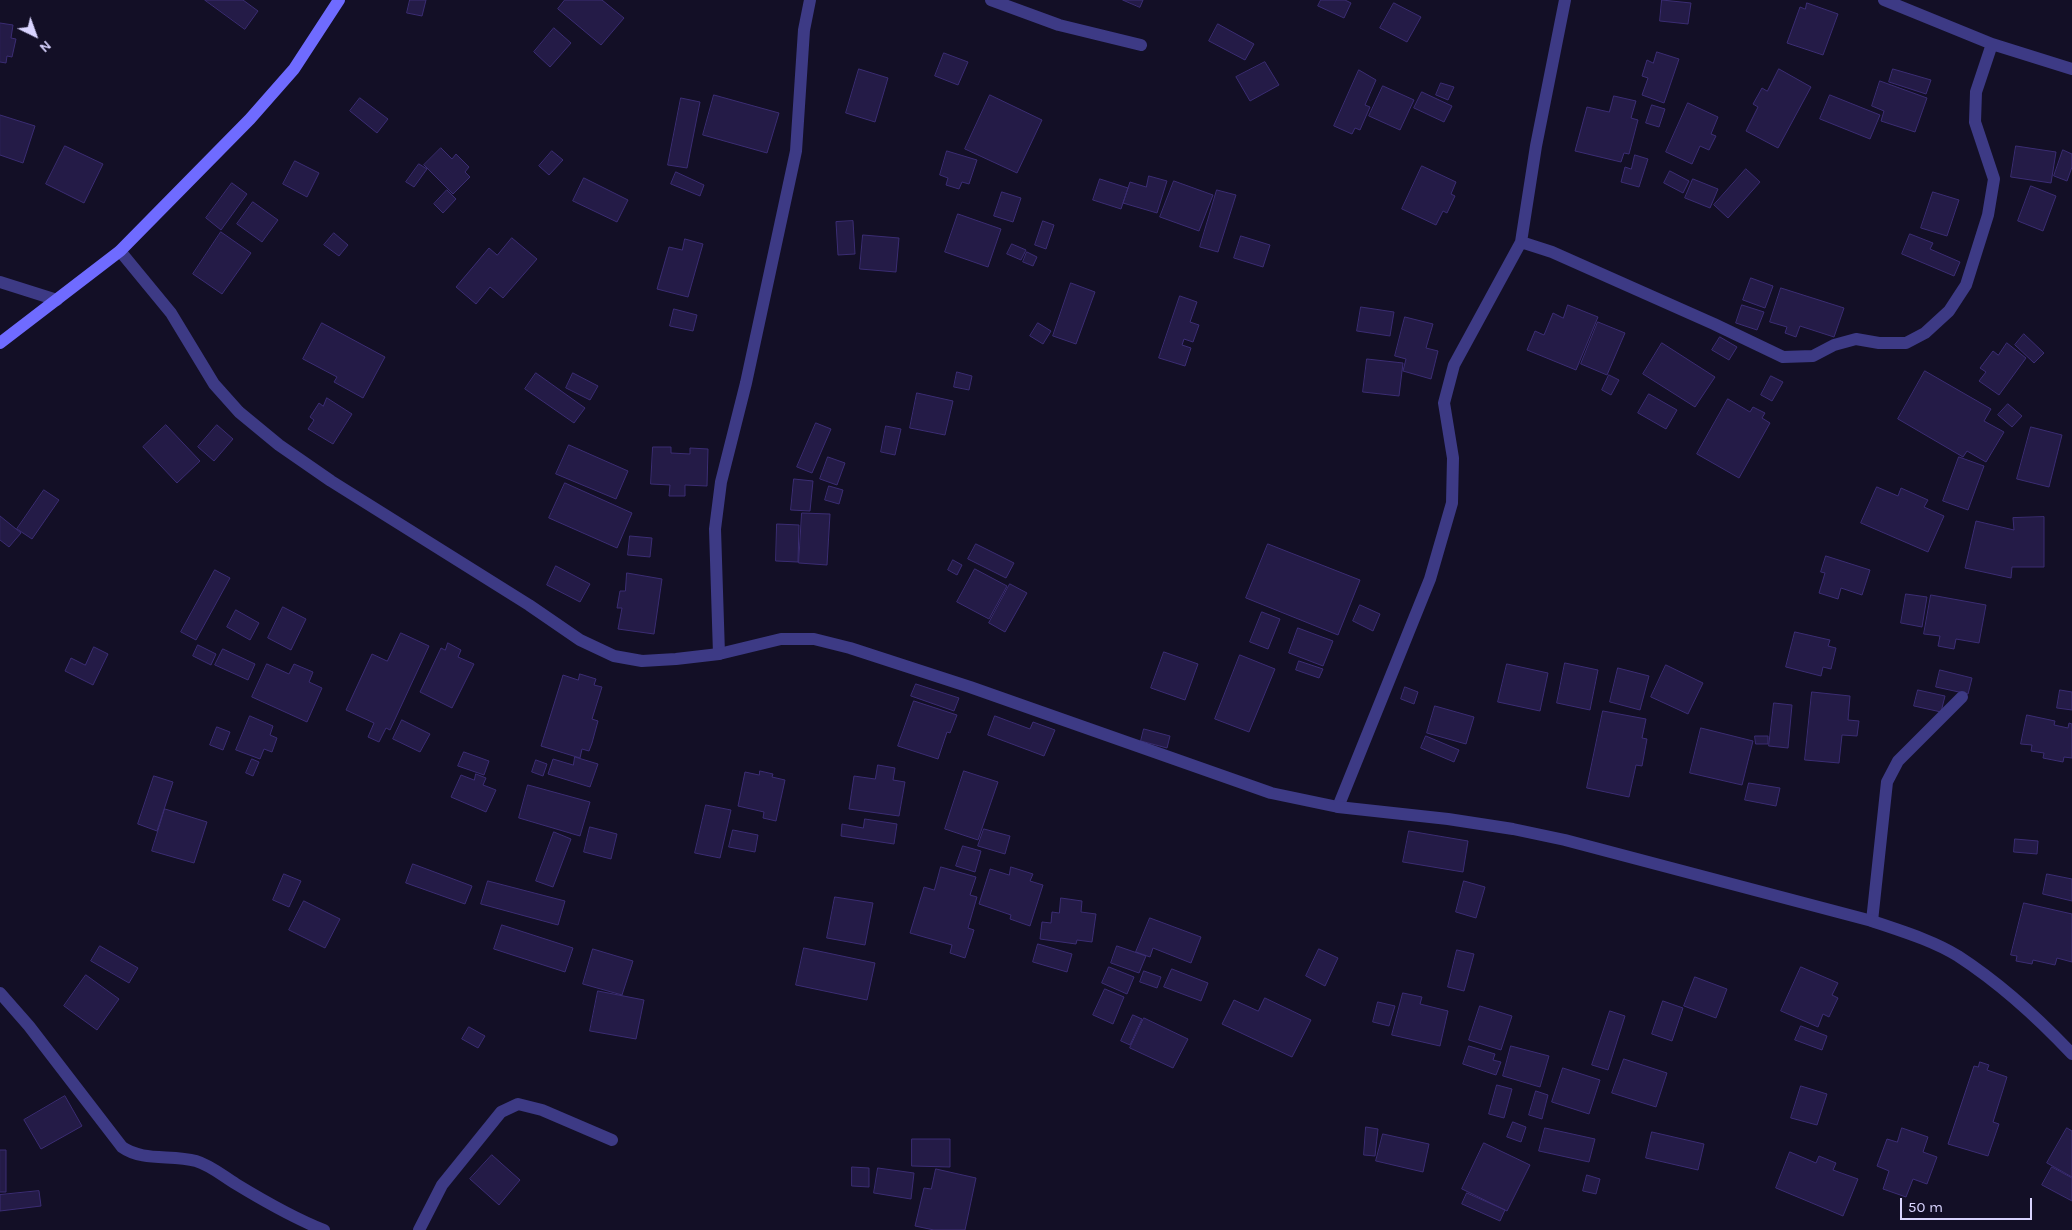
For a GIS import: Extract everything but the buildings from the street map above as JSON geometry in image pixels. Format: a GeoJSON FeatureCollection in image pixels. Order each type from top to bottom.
{"type":"FeatureCollection","features":[{"type":"Feature","properties":{"kind":"main road"},"geometry":{"type":"LineString","coordinates":[[0,343],[120,251],[250,119],[294,70],[339,0]]}},
{"type":"Feature","properties":{"kind":"street"},"geometry":{"type":"LineString","coordinates":[[719,654],[715,529],[721,482],[746,383],[796,151],[804,30],[810,0]]}},
{"type":"Feature","properties":{"kind":"street"},"geometry":{"type":"LineString","coordinates":[[991,0],[1059,25],[1141,45]]}},
{"type":"Feature","properties":{"kind":"street"},"geometry":{"type":"LineString","coordinates":[[1338,807],[1430,579],[1452,503],[1453,458],[1444,403],[1454,365],[1521,242],[1536,146],[1565,0]]}},
{"type":"Feature","properties":{"kind":"street"},"geometry":{"type":"LineString","coordinates":[[1884,0],[1992,44],[2072,69]]}},
{"type":"Feature","properties":{"kind":"street"},"geometry":{"type":"LineString","coordinates":[[1521,242],[1552,252],[1783,357],[1812,356],[1834,345],[1856,340],[1880,343],[1906,343],[1925,333],[1949,311],[1966,285],[1988,215],[1994,179],[1975,122],[1976,92],[1992,44]]}},
{"type":"Feature","properties":{"kind":"street"},"geometry":{"type":"LineString","coordinates":[[120,251],[171,313],[214,384],[239,412],[280,445],[331,480],[529,605],[580,640],[614,656],[642,661],[719,654],[781,639],[814,639],[850,648],[970,687],[1271,793],[1338,807],[1448,819],[1513,829],[1565,840],[1872,921],[1919,938],[1956,956],[1988,977],[2072,1054]]}},
{"type":"Feature","properties":{"kind":"street"},"geometry":{"type":"LineString","coordinates":[[0,282],[57,300]]}},
{"type":"Feature","properties":{"kind":"street"},"geometry":{"type":"LineString","coordinates":[[1872,921],[1887,782],[1898,761],[1962,697]]}},
{"type":"Feature","properties":{"kind":"street"},"geometry":{"type":"LineString","coordinates":[[0,993],[29,1026],[122,1147],[131,1154],[177,1156],[198,1161],[261,1199],[305,1223],[324,1230]]}},
{"type":"Feature","properties":{"kind":"street"},"geometry":{"type":"LineString","coordinates":[[419,1230],[442,1185],[501,1112],[518,1104],[542,1110],[612,1140]]}}]}
